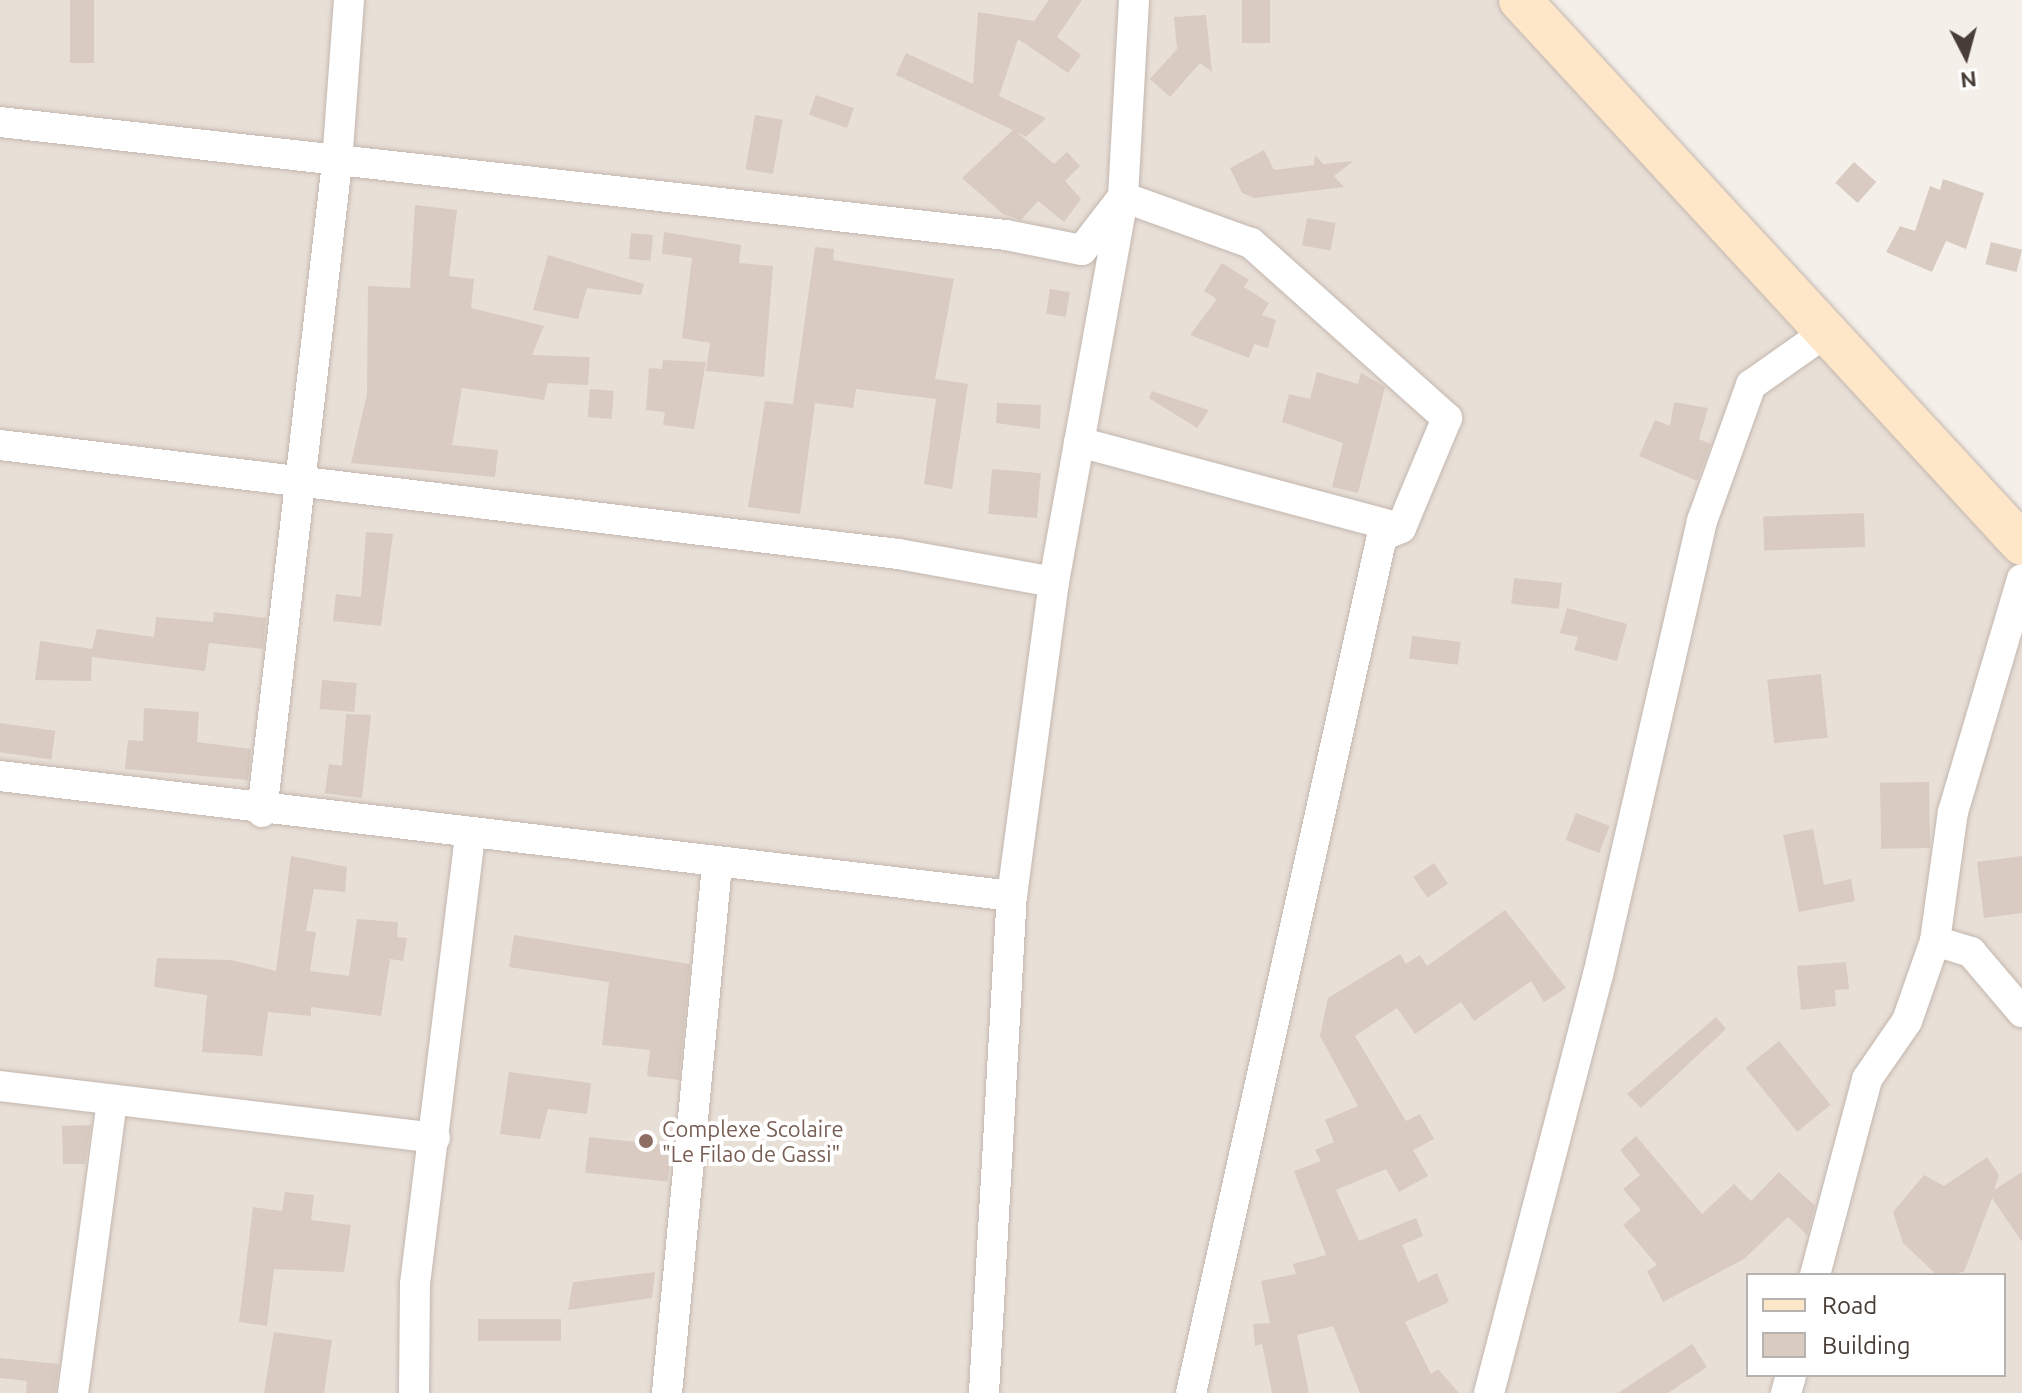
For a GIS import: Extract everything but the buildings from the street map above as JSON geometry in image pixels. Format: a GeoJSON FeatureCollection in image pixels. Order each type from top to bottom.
{"type":"FeatureCollection","features":[{"type":"Feature","properties":{"kind":"main road"},"geometry":{"type":"LineString","coordinates":[[1520,0],[1578,43],[2022,501]]}},
{"type":"Feature","properties":{"kind":"main road"},"geometry":{"type":"LineString","coordinates":[[1556,0],[1578,43],[1826,332],[2022,544]]}},
{"type":"Feature","properties":{"kind":"street"},"geometry":{"type":"LineString","coordinates":[[262,812],[337,163],[349,0]]}},
{"type":"Feature","properties":{"kind":"street"},"geometry":{"type":"LineString","coordinates":[[984,1393],[1012,896],[1054,582],[1123,197],[1134,0]]}},
{"type":"Feature","properties":{"kind":"street"},"geometry":{"type":"LineString","coordinates":[[0,122],[337,163],[1006,235],[1082,250],[1123,197]]}},
{"type":"Feature","properties":{"kind":"street"},"geometry":{"type":"LineString","coordinates":[[1123,197],[1251,243],[1447,418],[1401,528],[1382,536],[1191,1393]]}},
{"type":"Feature","properties":{"kind":"street"},"geometry":{"type":"LineString","coordinates":[[1489,1393],[1602,960],[1702,521],[1751,385],[1826,332]]}},
{"type":"Feature","properties":{"kind":"street"},"geometry":{"type":"LineString","coordinates":[[1079,442],[1401,528]]}},
{"type":"Feature","properties":{"kind":"street"},"geometry":{"type":"LineString","coordinates":[[0,445],[898,554],[1054,582]]}},
{"type":"Feature","properties":{"kind":"street"},"geometry":{"type":"LineString","coordinates":[[1816,1273],[1867,1079],[1907,1021],[1935,941],[1953,812],[2022,579]]}},
{"type":"Feature","properties":{"kind":"street"},"geometry":{"type":"LineString","coordinates":[[0,776],[470,837],[1012,896]]}},
{"type":"Feature","properties":{"kind":"street"},"geometry":{"type":"LineString","coordinates":[[414,1393],[415,1284],[470,837]]}},
{"type":"Feature","properties":{"kind":"street"},"geometry":{"type":"LineString","coordinates":[[667,1393],[717,865]]}},
{"type":"Feature","properties":{"kind":"street"},"geometry":{"type":"LineString","coordinates":[[1935,941],[1971,952],[2022,1012]]}},
{"type":"Feature","properties":{"kind":"street"},"geometry":{"type":"LineString","coordinates":[[0,1086],[435,1138]]}},
{"type":"Feature","properties":{"kind":"street"},"geometry":{"type":"LineString","coordinates":[[73,1393],[112,1101]]}},
{"type":"Feature","properties":{"kind":"shaded area"},"geometry":{"type":"Polygon","coordinates":[[[0,0],[1513,0],[2022,557],[2022,1393],[0,1393],[0,0]]]}},
{"type":"Feature","properties":{"kind":"place","name":"Complexe Scolaire \"Le Filao de Gassi\""},"geometry":{"type":"Point","coordinates":[646,1141]}}]}
